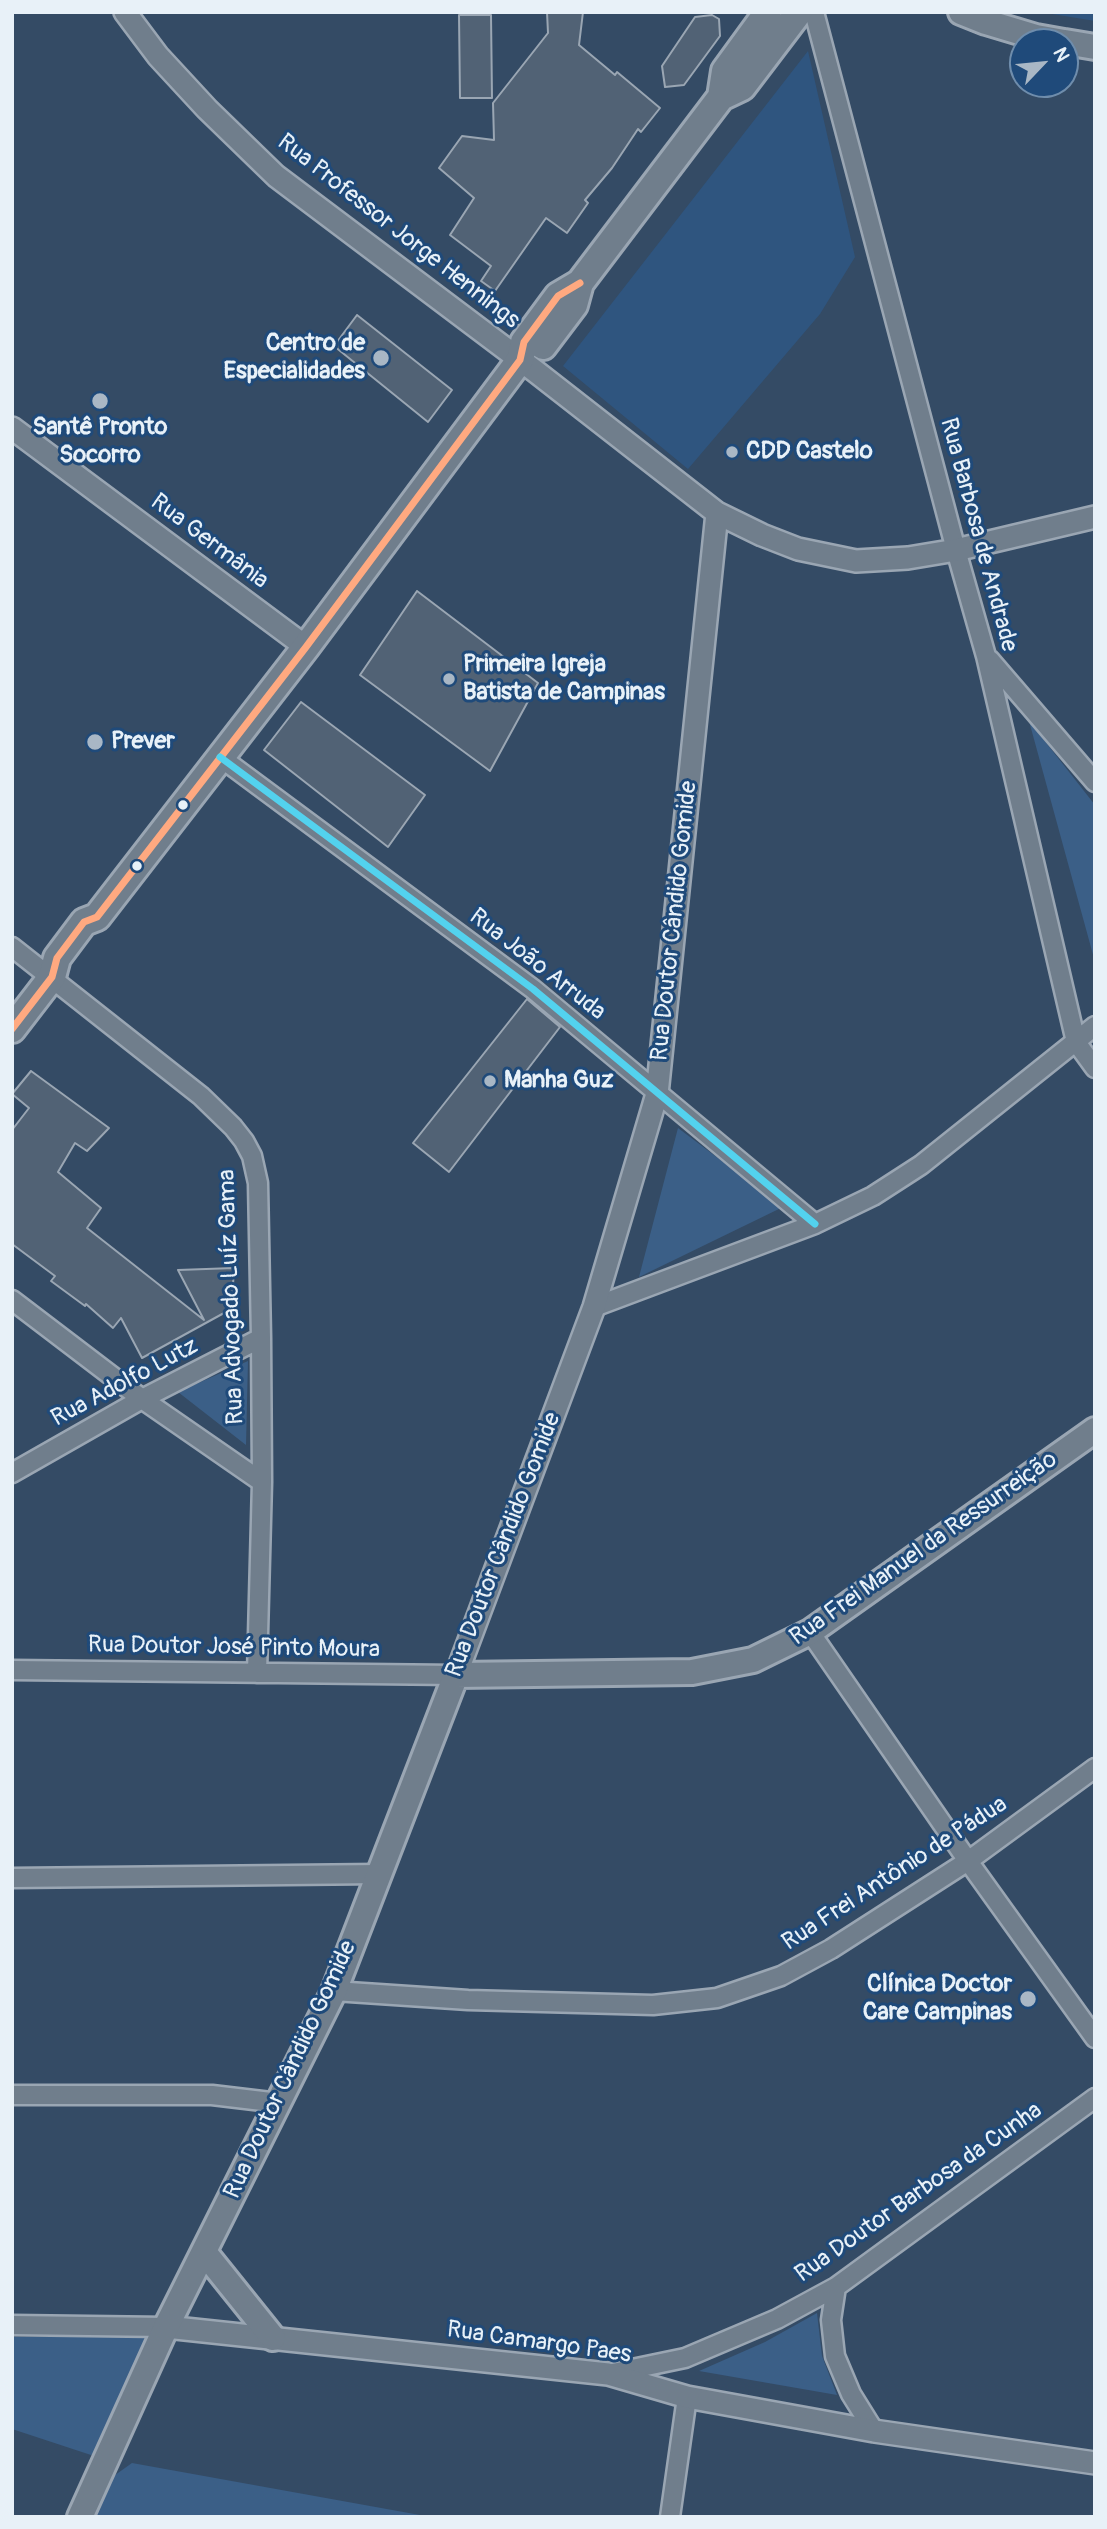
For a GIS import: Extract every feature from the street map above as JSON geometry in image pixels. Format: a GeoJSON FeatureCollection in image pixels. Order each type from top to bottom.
{"type":"FeatureCollection","features":[{"type":"Feature","properties":{"kind":"main road"},"geometry":{"type":"LineString","coordinates":[[721,97],[725,71],[768,12]]}},
{"type":"Feature","properties":{"kind":"main road"},"geometry":{"type":"LineString","coordinates":[[12,1029],[52,977],[68,969],[98,932],[97,917],[306,647],[520,360],[538,352],[574,305],[580,283],[721,97],[742,87],[799,12]]}},
{"type":"Feature","properties":{"kind":"main road"},"geometry":{"type":"LineString","coordinates":[[961,12],[1009,28]]}},
{"type":"Feature","properties":{"kind":"main road","name":"Rua Frei Manuel da Ressurreição"},"geometry":{"type":"LineString","coordinates":[[456,1675],[692,1672],[753,1660],[810,1632],[1095,1430]]}},
{"type":"Feature","properties":{"kind":"main road","name":"Rua Doutor Cândido Gomide"},"geometry":{"type":"LineString","coordinates":[[80,2517],[166,2327],[334,1991],[456,1675]]}},
{"type":"Feature","properties":{"kind":"main road"},"geometry":{"type":"LineString","coordinates":[[204,2252],[272,2338]]}},
{"type":"Feature","properties":{"kind":"street","name":"Rua Professor Jorge Hennings"},"geometry":{"type":"LineString","coordinates":[[125,12],[158,56],[198,100],[276,176],[717,513],[798,550],[856,561],[908,558],[956,550],[1095,517]]}},
{"type":"Feature","properties":{"kind":"street","name":"Rua Barbosa de Andrade"},"geometry":{"type":"LineString","coordinates":[[814,12],[986,656],[1076,1042],[1095,1068]]}},
{"type":"Feature","properties":{"kind":"street","name":"Rua Germânia"},"geometry":{"type":"LineString","coordinates":[[12,428],[306,647]]}},
{"type":"Feature","properties":{"kind":"street","name":"Rua Doutor Cândido Gomide"},"geometry":{"type":"LineString","coordinates":[[456,1675],[594,1307],[657,1094],[717,513]]}},
{"type":"Feature","properties":{"kind":"street"},"geometry":{"type":"LineString","coordinates":[[986,656],[1095,782]]}},
{"type":"Feature","properties":{"kind":"street","name":"Rua João Arruda"},"geometry":{"type":"LineString","coordinates":[[220,757],[533,989],[815,1224]]}},
{"type":"Feature","properties":{"kind":"street","name":"Rua Advogado Luíz Gama"},"geometry":{"type":"LineString","coordinates":[[12,947],[201,1096],[244,1141],[252,1156],[258,1183],[261,1338],[262,1482],[257,1673]]}},
{"type":"Feature","properties":{"kind":"street"},"geometry":{"type":"LineString","coordinates":[[594,1307],[815,1224],[873,1196],[921,1165],[1095,1026]]}},
{"type":"Feature","properties":{"kind":"street"},"geometry":{"type":"LineString","coordinates":[[12,1300],[142,1399],[262,1482]]}},
{"type":"Feature","properties":{"kind":"street","name":"Rua Adolfo Lutz"},"geometry":{"type":"LineString","coordinates":[[12,1473],[142,1399],[261,1338]]}},
{"type":"Feature","properties":{"kind":"street"},"geometry":{"type":"LineString","coordinates":[[810,1632],[968,1861],[1095,2038]]}},
{"type":"Feature","properties":{"kind":"street","name":"Rua Doutor José Pinto Moura"},"geometry":{"type":"LineString","coordinates":[[12,1670],[456,1675]]}},
{"type":"Feature","properties":{"kind":"street","name":"Rua Frei Antônio de Pádua"},"geometry":{"type":"LineString","coordinates":[[334,1991],[468,2000],[653,2005],[717,1998],[781,1976],[831,1950],[968,1861],[1095,1768]]}},
{"type":"Feature","properties":{"kind":"street"},"geometry":{"type":"LineString","coordinates":[[12,1878],[379,1874]]}},
{"type":"Feature","properties":{"kind":"street"},"geometry":{"type":"LineString","coordinates":[[12,2095],[212,2095],[279,2103]]}},
{"type":"Feature","properties":{"kind":"street","name":"Rua Doutor Barbosa da Cunha"},"geometry":{"type":"LineString","coordinates":[[608,2374],[685,2358],[777,2319],[836,2287],[1095,2098]]}},
{"type":"Feature","properties":{"kind":"street"},"geometry":{"type":"LineString","coordinates":[[836,2287],[831,2320],[835,2356],[851,2394],[874,2431]]}},
{"type":"Feature","properties":{"kind":"street","name":"Rua Camargo Paes"},"geometry":{"type":"LineString","coordinates":[[12,2325],[166,2327],[608,2374],[687,2397],[874,2431],[1095,2463]]}},
{"type":"Feature","properties":{"kind":"street"},"geometry":{"type":"LineString","coordinates":[[670,2517],[687,2397]]}},
{"type":"Feature","properties":{"kind":"shaded area"},"geometry":{"type":"Polygon","coordinates":[[[1040,12],[1095,12],[1095,21],[1040,12]]]}},
{"type":"Feature","properties":{"kind":"shaded area"},"geometry":{"type":"Polygon","coordinates":[[[808,51],[855,257],[820,314],[688,469],[563,366],[808,51]]]}},
{"type":"Feature","properties":{"kind":"shaded area"},"geometry":{"type":"Polygon","coordinates":[[[1029,721],[1095,805],[1095,962],[1029,721]]]}},
{"type":"Feature","properties":{"kind":"shaded area"},"geometry":{"type":"Polygon","coordinates":[[[678,1128],[783,1207],[639,1277],[678,1128]]]}},
{"type":"Feature","properties":{"kind":"shaded area"},"geometry":{"type":"Polygon","coordinates":[[[248,1361],[246,1445],[178,1392],[248,1361]]]}},
{"type":"Feature","properties":{"kind":"shaded area"},"geometry":{"type":"Polygon","coordinates":[[[817,2313],[822,2356],[837,2395],[699,2371],[765,2342],[817,2313]]]}},
{"type":"Feature","properties":{"kind":"shaded area"},"geometry":{"type":"Polygon","coordinates":[[[158,2336],[94,2456],[12,2429],[12,2337],[158,2336]]]}},
{"type":"Feature","properties":{"kind":"shaded area"},"geometry":{"type":"Polygon","coordinates":[[[132,2463],[431,2517],[81,2517],[94,2490],[132,2463]]]}},
{"type":"Feature","properties":{"kind":"building"},"geometry":{"type":"Polygon","coordinates":[[[547,12],[583,12],[579,45],[660,108],[641,132],[638,129],[612,168],[585,200],[588,203],[567,233],[546,218],[495,291],[481,281],[491,266],[450,235],[474,198],[439,168],[462,136],[494,140],[493,103],[548,33],[547,12]]]}},
{"type":"Feature","properties":{"kind":"building"},"geometry":{"type":"Polygon","coordinates":[[[459,15],[491,15],[492,98],[460,98],[459,15]]]}},
{"type":"Feature","properties":{"kind":"building"},"geometry":{"type":"Polygon","coordinates":[[[712,15],[719,19],[720,36],[684,85],[665,87],[662,66],[695,17],[712,15]]]}},
{"type":"Feature","properties":{"kind":"building","name":"Centro de Especialidades"},"geometry":{"type":"Polygon","coordinates":[[[357,315],[452,390],[428,422],[334,346],[357,315]]]}},
{"type":"Feature","properties":{"kind":"building","name":"Primeira Igreja Batista de Campinas"},"geometry":{"type":"Polygon","coordinates":[[[417,591],[538,683],[490,771],[360,675],[417,591]]]}},
{"type":"Feature","properties":{"kind":"building"},"geometry":{"type":"Polygon","coordinates":[[[301,702],[425,795],[388,847],[264,750],[301,702]]]}},
{"type":"Feature","properties":{"kind":"building","name":"Manha Guz"},"geometry":{"type":"Polygon","coordinates":[[[527,999],[560,1027],[449,1172],[413,1143],[527,999]]]}},
{"type":"Feature","properties":{"kind":"building"},"geometry":{"type":"Polygon","coordinates":[[[31,1071],[109,1128],[87,1151],[75,1143],[58,1172],[101,1208],[87,1228],[204,1320],[178,1270],[234,1268],[232,1303],[224,1313],[142,1358],[121,1318],[113,1328],[86,1304],[85,1306],[51,1281],[55,1276],[12,1244],[12,1130],[29,1108],[12,1094],[31,1071]]]}},
{"type":"Feature","properties":{"kind":"transit line"},"geometry":{"type":"LineString","coordinates":[[12,1029],[52,977],[57,958],[84,922],[97,917],[306,647],[520,360],[524,342],[558,296],[580,283]]}},
{"type":"Feature","properties":{"kind":"transit line"},"geometry":{"type":"LineString","coordinates":[[220,757],[533,989],[815,1224]]}},
{"type":"Feature","properties":{"kind":"place","name":"Centro de Especialidades"},"geometry":{"type":"Point","coordinates":[381,358]}},
{"type":"Feature","properties":{"kind":"place","name":"Santê Pronto Socorro"},"geometry":{"type":"Point","coordinates":[100,401]}},
{"type":"Feature","properties":{"kind":"place","name":"CDD Castelo"},"geometry":{"type":"Point","coordinates":[732,452]}},
{"type":"Feature","properties":{"kind":"place","name":"Primeira Igreja Batista de Campinas"},"geometry":{"type":"Point","coordinates":[449,679]}},
{"type":"Feature","properties":{"kind":"place","name":"Prever"},"geometry":{"type":"Point","coordinates":[95,742]}},
{"type":"Feature","properties":{"kind":"place","name":"Manha Guz"},"geometry":{"type":"Point","coordinates":[490,1081]}},
{"type":"Feature","properties":{"kind":"place","name":"Clínica Doctor Care Campinas"},"geometry":{"type":"Point","coordinates":[1028,1999]}}]}
